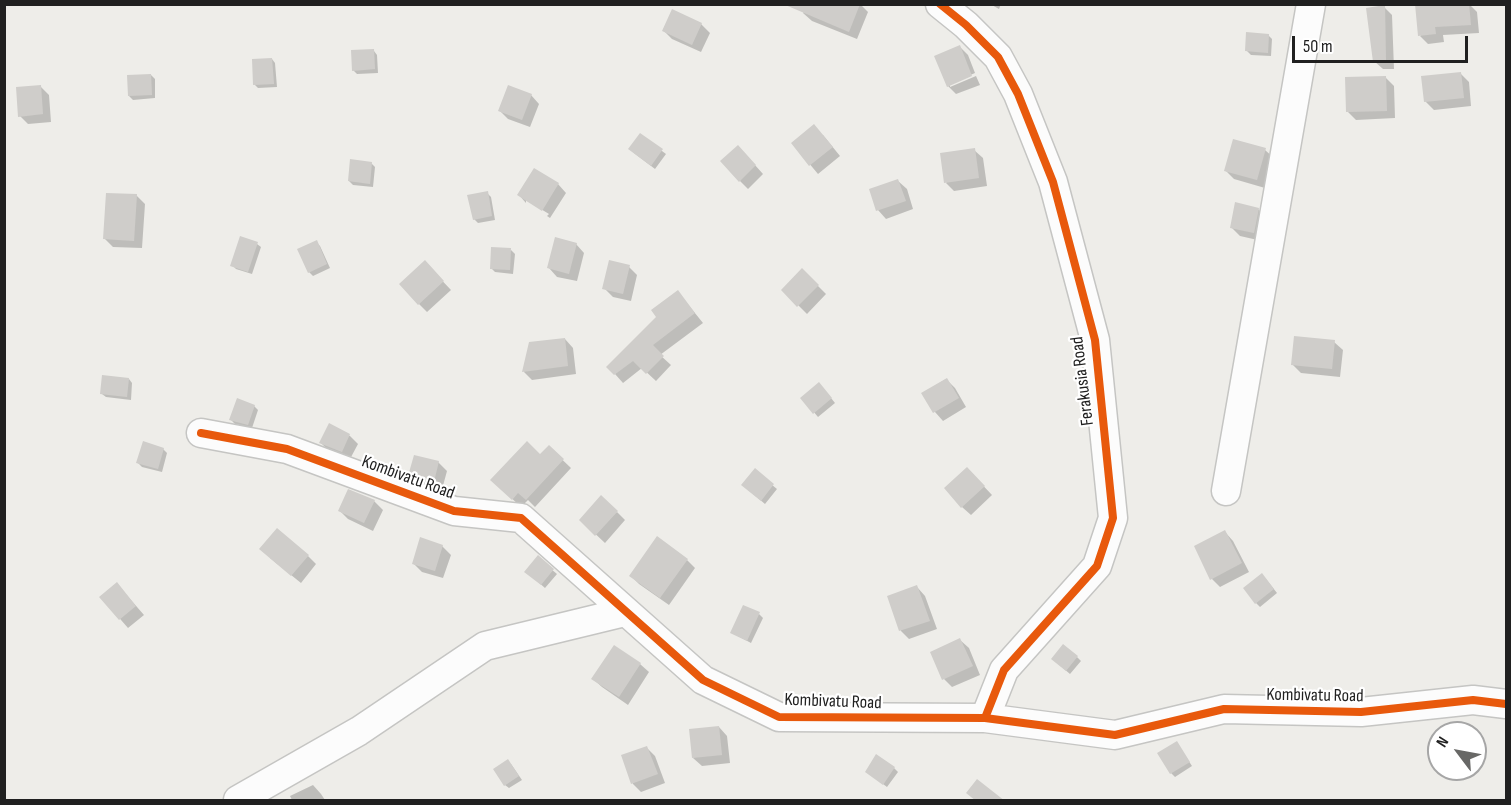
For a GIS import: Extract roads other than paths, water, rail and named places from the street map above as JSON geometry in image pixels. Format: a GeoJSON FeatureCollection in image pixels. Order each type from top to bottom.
{"type":"FeatureCollection","features":[{"type":"Feature","properties":{"kind":"street","name":"Ferakusia Road"},"geometry":{"type":"LineString","coordinates":[[940,4],[966,25],[998,57],[1018,94],[1053,182],[1095,340],[1113,518],[1097,566],[1004,670],[985,718]]}},
{"type":"Feature","properties":{"kind":"street"},"geometry":{"type":"LineString","coordinates":[[1226,491],[1311,4]]}},
{"type":"Feature","properties":{"kind":"street","name":"Kombivatu Road"},"geometry":{"type":"LineString","coordinates":[[201,433],[287,448],[454,512],[521,518],[703,680],[779,717],[985,718],[1115,735],[1224,709],[1362,712],[1473,700],[1506,704]]}},
{"type":"Feature","properties":{"kind":"street"},"geometry":{"type":"LineString","coordinates":[[238,801],[359,731],[485,646],[625,612]]}}]}
